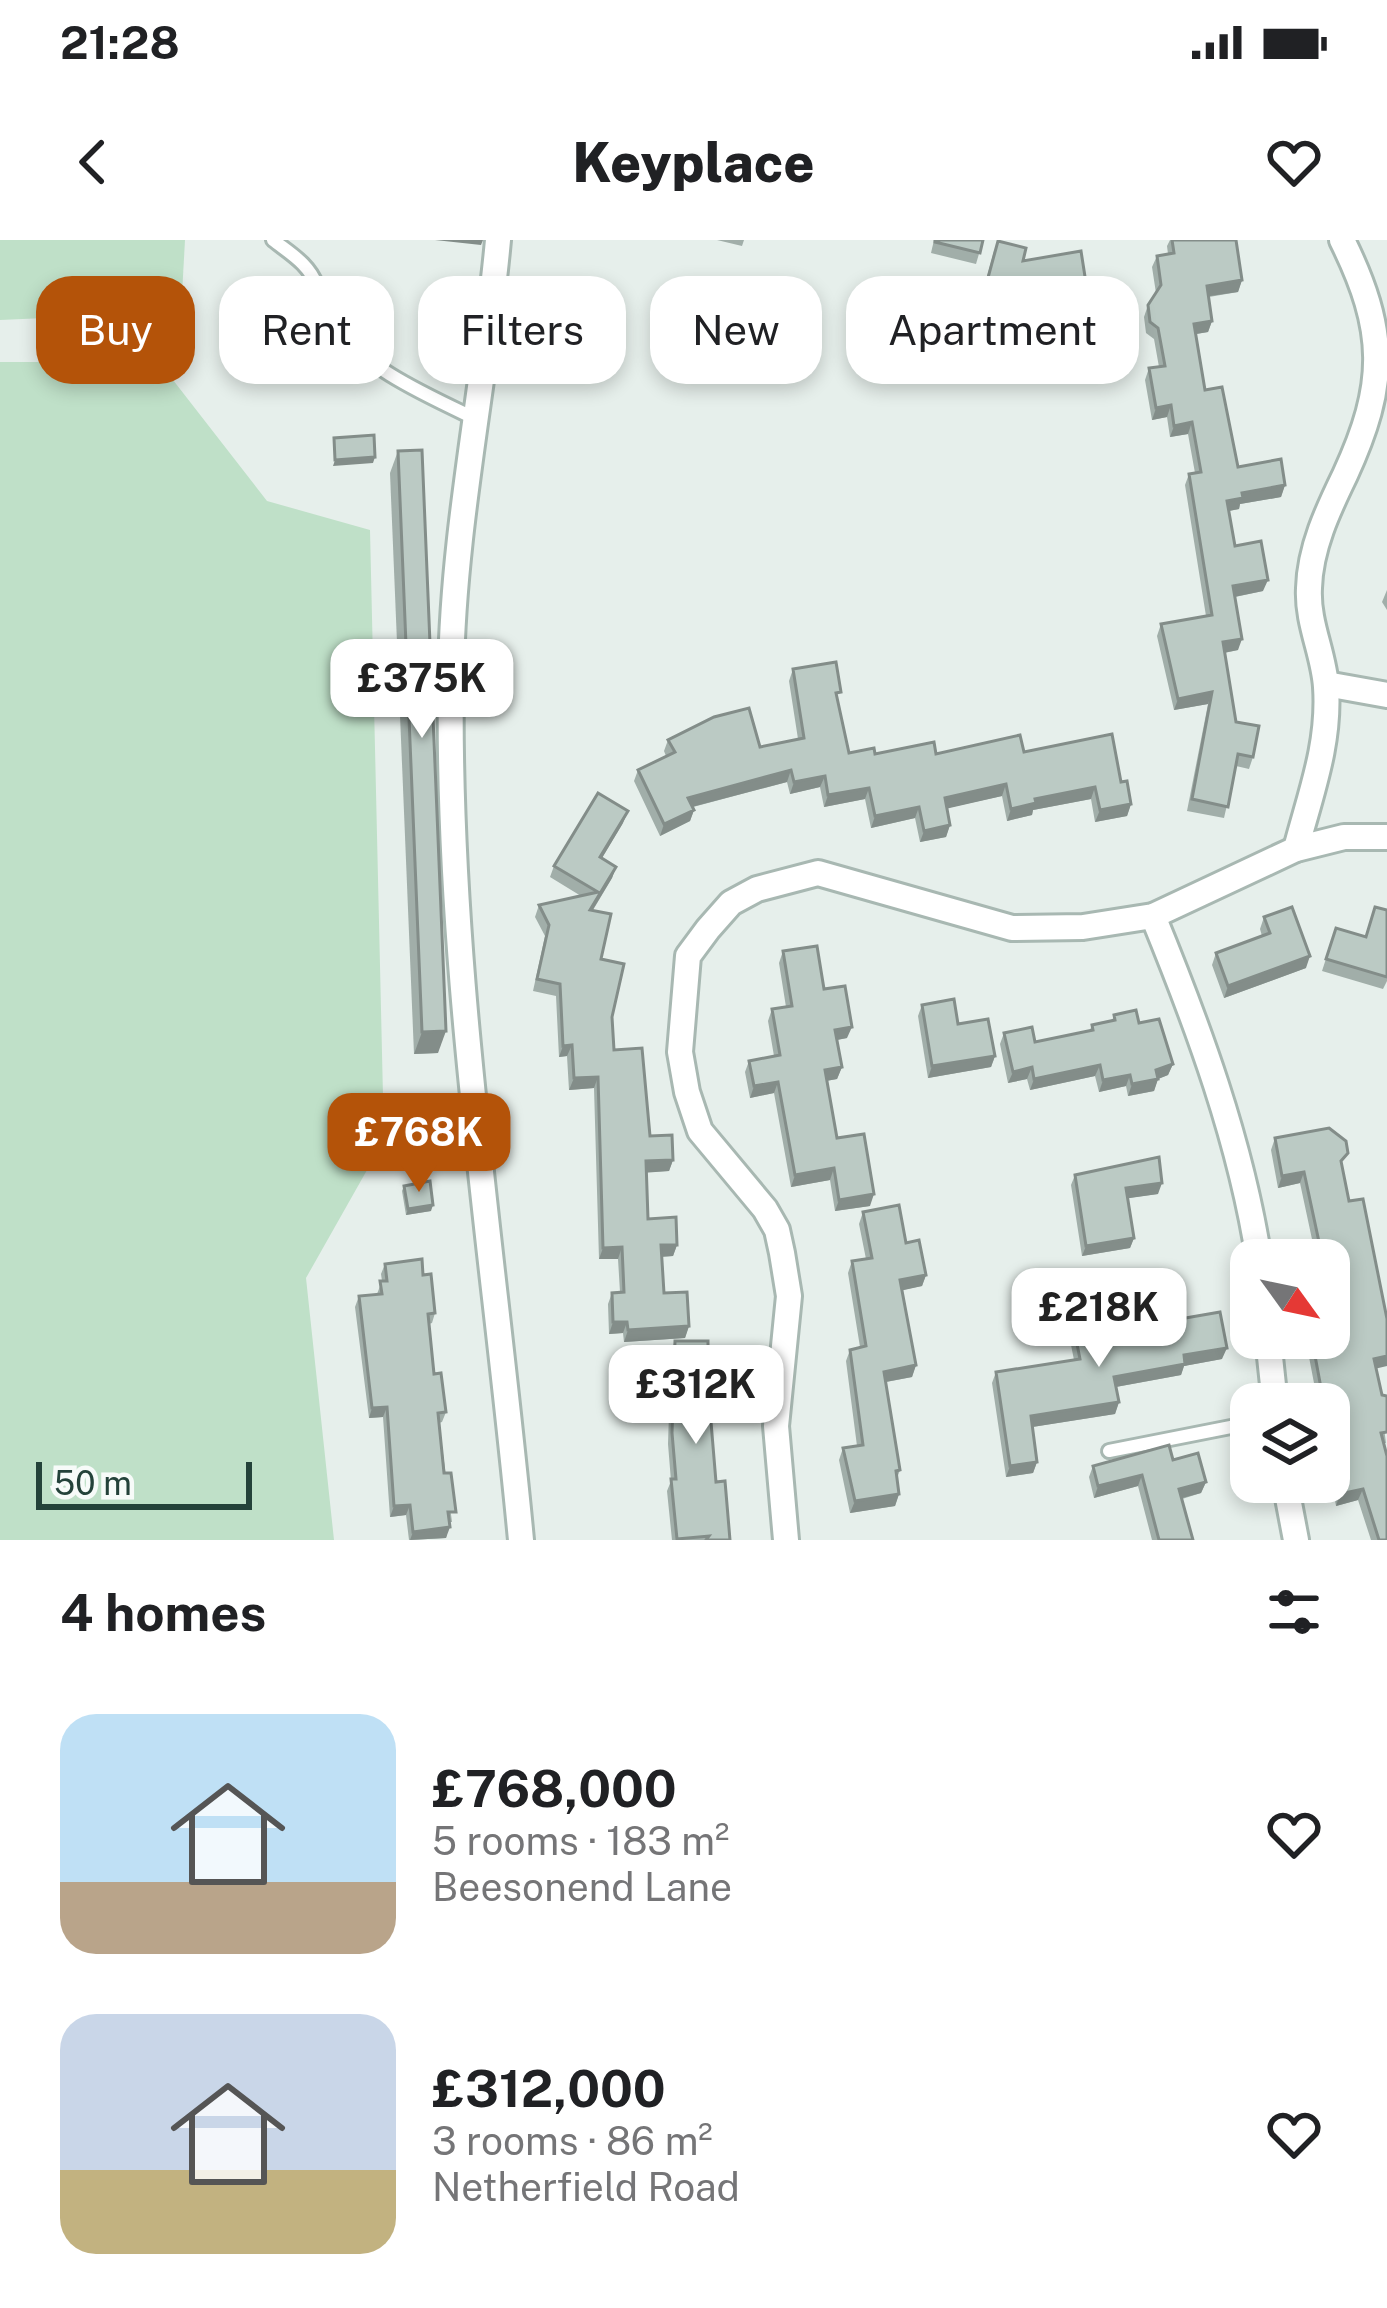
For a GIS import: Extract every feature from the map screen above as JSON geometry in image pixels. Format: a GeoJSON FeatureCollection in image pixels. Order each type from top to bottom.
{"type":"FeatureCollection","features":[{"type":"Feature","properties":{"kind":"street"},"geometry":{"type":"LineString","coordinates":[[498,240],[454,585],[453,848],[471,1079],[521,1540]]}},
{"type":"Feature","properties":{"kind":"street"},"geometry":{"type":"LineString","coordinates":[[1296,849],[1321,769],[1326,684],[1311,622],[1309,587],[1315,550],[1374,407],[1379,367],[1378,328],[1342,240]]}},
{"type":"Feature","properties":{"kind":"street"},"geometry":{"type":"LineString","coordinates":[[1326,684],[1387,695]]}},
{"type":"Feature","properties":{"kind":"street"},"geometry":{"type":"LineString","coordinates":[[786,1540],[776,1426],[789,1296],[777,1230],[700,1131],[680,1052],[688,956],[698,942],[731,904],[758,889],[818,873],[1012,928],[1083,927],[1153,916],[1296,849],[1344,837],[1387,837]]}},
{"type":"Feature","properties":{"kind":"street"},"geometry":{"type":"LineString","coordinates":[[1153,916],[1196,1027],[1240,1167],[1255,1239]]}},
{"type":"Feature","properties":{"kind":"street"},"geometry":{"type":"LineString","coordinates":[[1290,1503],[1296,1540]]}},
{"type":"Feature","properties":{"kind":"lane"},"geometry":{"type":"LineString","coordinates":[[273,240],[303,262],[315,280],[328,320],[364,354],[405,385],[477,420]]}},
{"type":"Feature","properties":{"kind":"lane"},"geometry":{"type":"LineString","coordinates":[[1109,1451],[1230,1427]]}},
{"type":"Feature","properties":{"kind":"green space"},"geometry":{"type":"Polygon","coordinates":[[[0,240],[185,240],[183,276],[36,276],[36,318],[0,320],[0,240]]]}},
{"type":"Feature","properties":{"kind":"green space"},"geometry":{"type":"Polygon","coordinates":[[[0,362],[36,362],[36,384],[176,384],[267,501],[370,530],[384,1140],[306,1278],[334,1540],[0,1540],[0,362]]]}},
{"type":"Feature","properties":{"kind":"building"},"geometry":{"type":"Polygon","coordinates":[[[935,240],[983,240],[980,253],[935,240]]]}},
{"type":"Feature","properties":{"kind":"building"},"geometry":{"type":"Polygon","coordinates":[[[1172,240],[1236,240],[1242,280],[1207,286],[1212,321],[1194,324],[1205,390],[1222,387],[1238,467],[1281,459],[1285,485],[1242,493],[1243,498],[1227,501],[1235,546],[1261,541],[1268,580],[1233,586],[1242,639],[1223,642],[1236,722],[1259,726],[1253,757],[1238,754],[1228,807],[1192,799],[1212,692],[1178,699],[1161,624],[1212,615],[1189,474],[1201,472],[1192,422],[1174,426],[1171,405],[1156,408],[1149,368],[1165,366],[1148,305],[1161,285],[1157,256],[1174,253],[1172,240]]]}},
{"type":"Feature","properties":{"kind":"building"},"geometry":{"type":"Polygon","coordinates":[[[998,241],[1026,248],[1023,261],[1081,251],[1085,276],[988,276],[998,241]]]}},
{"type":"Feature","properties":{"kind":"building"},"geometry":{"type":"Polygon","coordinates":[[[374,435],[375,457],[335,460],[334,438],[374,435]]]}},
{"type":"Feature","properties":{"kind":"building"},"geometry":{"type":"Polygon","coordinates":[[[422,450],[446,1031],[422,1032],[398,451],[422,450]]]}},
{"type":"Feature","properties":{"kind":"building"},"geometry":{"type":"Polygon","coordinates":[[[836,662],[841,692],[836,693],[849,753],[874,748],[875,754],[934,742],[936,754],[1020,735],[1024,752],[1112,734],[1121,782],[1127,781],[1131,804],[1100,810],[1095,787],[1011,809],[1006,784],[945,798],[950,825],[924,831],[919,807],[875,816],[869,788],[828,795],[825,776],[794,782],[791,770],[688,798],[694,810],[664,824],[638,770],[675,752],[668,740],[714,717],[749,708],[760,747],[804,738],[793,669],[836,662]]]}},
{"type":"Feature","properties":{"kind":"building"},"geometry":{"type":"Polygon","coordinates":[[[598,793],[628,811],[600,857],[616,867],[590,910],[611,914],[601,959],[624,964],[612,1017],[614,1050],[642,1048],[650,1136],[672,1135],[673,1160],[646,1161],[648,1219],[676,1217],[677,1245],[661,1245],[664,1293],[687,1292],[689,1326],[628,1330],[627,1322],[613,1322],[612,1293],[624,1292],[622,1247],[603,1248],[598,1077],[574,1078],[572,1045],[563,1046],[560,984],[537,979],[549,925],[539,905],[598,892],[554,866],[598,793]]]}},
{"type":"Feature","properties":{"kind":"building"},"geometry":{"type":"Polygon","coordinates":[[[1292,907],[1310,956],[1228,986],[1216,953],[1270,933],[1264,917],[1292,907]]]}},
{"type":"Feature","properties":{"kind":"building"},"geometry":{"type":"Polygon","coordinates":[[[1375,907],[1387,910],[1387,977],[1326,959],[1336,928],[1366,937],[1375,907]]]}},
{"type":"Feature","properties":{"kind":"building"},"geometry":{"type":"Polygon","coordinates":[[[817,946],[824,989],[845,986],[852,1027],[835,1030],[842,1067],[825,1070],[837,1138],[864,1134],[874,1194],[839,1200],[834,1168],[795,1175],[778,1082],[754,1086],[749,1061],[780,1055],[772,1009],[792,1006],[783,951],[817,946]]]}},
{"type":"Feature","properties":{"kind":"building"},"geometry":{"type":"Polygon","coordinates":[[[954,999],[958,1024],[988,1019],[995,1056],[932,1066],[922,1005],[954,999]]]}},
{"type":"Feature","properties":{"kind":"building"},"geometry":{"type":"Polygon","coordinates":[[[1136,1010],[1139,1023],[1159,1019],[1173,1064],[1156,1070],[1158,1079],[1132,1084],[1130,1075],[1103,1080],[1100,1065],[1034,1079],[1032,1067],[1013,1072],[1004,1033],[1032,1027],[1035,1042],[1093,1030],[1092,1025],[1136,1010]]]}},
{"type":"Feature","properties":{"kind":"building"},"geometry":{"type":"Polygon","coordinates":[[[1329,1128],[1346,1141],[1348,1153],[1341,1161],[1349,1201],[1363,1199],[1387,1319],[1387,1356],[1374,1359],[1382,1395],[1387,1396],[1387,1432],[1381,1433],[1387,1456],[1387,1540],[1379,1540],[1363,1489],[1350,1492],[1350,1383],[1320,1383],[1316,1359],[1350,1359],[1350,1239],[1318,1239],[1304,1172],[1282,1176],[1275,1138],[1329,1128]]]}},
{"type":"Feature","properties":{"kind":"building"},"geometry":{"type":"Polygon","coordinates":[[[1159,1157],[1162,1183],[1126,1188],[1134,1238],[1086,1246],[1075,1175],[1159,1157]]]}},
{"type":"Feature","properties":{"kind":"building"},"geometry":{"type":"Polygon","coordinates":[[[430,1181],[433,1205],[408,1209],[404,1186],[430,1181]]]}},
{"type":"Feature","properties":{"kind":"building"},"geometry":{"type":"Polygon","coordinates":[[[899,1205],[906,1243],[919,1240],[926,1275],[900,1280],[916,1365],[884,1372],[900,1470],[896,1471],[899,1494],[855,1501],[843,1448],[863,1445],[850,1350],[866,1346],[852,1261],[872,1258],[863,1212],[899,1205]]]}},
{"type":"Feature","properties":{"kind":"building"},"geometry":{"type":"Polygon","coordinates":[[[422,1259],[423,1275],[431,1274],[435,1313],[428,1314],[434,1374],[441,1373],[446,1412],[438,1413],[444,1473],[451,1473],[456,1512],[448,1512],[450,1527],[413,1532],[410,1505],[394,1506],[387,1407],[372,1408],[359,1296],[382,1294],[380,1281],[387,1281],[385,1264],[422,1259]]]}},
{"type":"Feature","properties":{"kind":"building"},"geometry":{"type":"Polygon","coordinates":[[[1172,1309],[1174,1320],[1220,1312],[1227,1348],[1184,1355],[1185,1364],[1114,1377],[1119,1402],[1031,1416],[1037,1462],[1010,1466],[996,1372],[1080,1359],[1074,1329],[1172,1309]]]}},
{"type":"Feature","properties":{"kind":"building"},"geometry":{"type":"Polygon","coordinates":[[[675,1341],[708,1341],[708,1367],[716,1368],[716,1410],[710,1410],[716,1482],[725,1481],[730,1540],[706,1540],[709,1536],[677,1539],[671,1479],[676,1479],[672,1433],[675,1341]]]}},
{"type":"Feature","properties":{"kind":"building"},"geometry":{"type":"Polygon","coordinates":[[[1169,1445],[1173,1460],[1198,1453],[1206,1482],[1179,1489],[1193,1540],[1159,1540],[1142,1475],[1098,1486],[1093,1466],[1169,1445]]]}}]}
